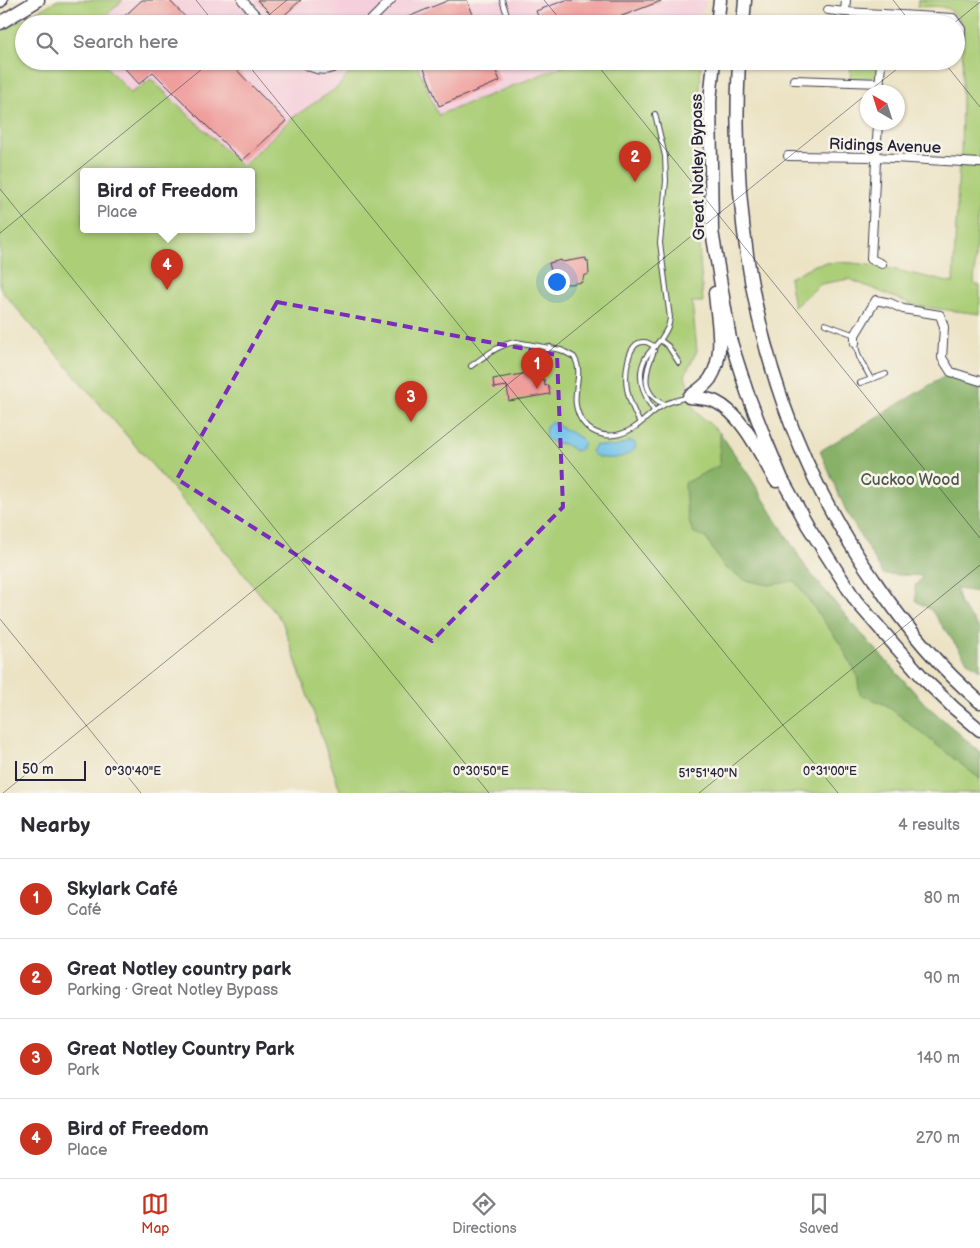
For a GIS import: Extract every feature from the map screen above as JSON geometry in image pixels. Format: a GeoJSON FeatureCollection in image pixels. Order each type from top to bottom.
{"type":"FeatureCollection","features":[{"type":"Feature","properties":{"kind":"highway"},"geometry":{"type":"LineString","coordinates":[[0,23],[38,0]]}},
{"type":"Feature","properties":{"kind":"highway"},"geometry":{"type":"LineString","coordinates":[[718,15],[720,0]]}},
{"type":"Feature","properties":{"kind":"highway"},"geometry":{"type":"LineString","coordinates":[[743,15],[745,0]]}},
{"type":"Feature","properties":{"kind":"highway","name":"Great Notley Bypass"},"geometry":{"type":"LineString","coordinates":[[713,70],[710,101],[712,231],[730,340],[747,392],[782,479],[808,526],[856,601],[924,680],[980,730]]}},
{"type":"Feature","properties":{"kind":"highway"},"geometry":{"type":"LineString","coordinates":[[740,70],[738,161],[743,228],[752,291],[772,370],[791,427],[818,488],[859,559],[896,612],[959,684],[980,702]]}},
{"type":"Feature","properties":{"kind":"highway"},"geometry":{"type":"LineString","coordinates":[[689,397],[703,387],[711,378],[719,353],[712,231]]}},
{"type":"Feature","properties":{"kind":"highway"},"geometry":{"type":"LineString","coordinates":[[689,397],[708,398],[729,410],[742,425],[777,483],[808,526]]}},
{"type":"Feature","properties":{"kind":"street"},"geometry":{"type":"LineString","coordinates":[[242,0],[256,15]]}},
{"type":"Feature","properties":{"kind":"street"},"geometry":{"type":"LineString","coordinates":[[375,15],[391,0]]}},
{"type":"Feature","properties":{"kind":"street"},"geometry":{"type":"LineString","coordinates":[[845,12],[846,0]]}},
{"type":"Feature","properties":{"kind":"street"},"geometry":{"type":"LineString","coordinates":[[828,10],[901,15]]}},
{"type":"Feature","properties":{"kind":"street"},"geometry":{"type":"LineString","coordinates":[[794,80],[880,83],[881,70]]}},
{"type":"Feature","properties":{"kind":"street"},"geometry":{"type":"LineString","coordinates":[[878,130],[871,259],[882,264]]}},
{"type":"Feature","properties":{"kind":"street","name":"Ridings Avenue"},"geometry":{"type":"LineString","coordinates":[[788,156],[876,157],[980,163]]}},
{"type":"Feature","properties":{"kind":"street"},"geometry":{"type":"LineString","coordinates":[[855,344],[855,335],[876,300],[890,303],[903,309],[940,315],[944,327],[942,358],[946,365],[951,372],[980,381]]}},
{"type":"Feature","properties":{"kind":"lane"},"geometry":{"type":"LineString","coordinates":[[502,0],[507,15]]}},
{"type":"Feature","properties":{"kind":"lane"},"geometry":{"type":"LineString","coordinates":[[654,411],[646,399],[640,376],[646,357],[669,326],[670,318],[660,243],[666,181],[665,156],[655,114]]}},
{"type":"Feature","properties":{"kind":"lane"},"geometry":{"type":"LineString","coordinates":[[825,324],[855,335]]}},
{"type":"Feature","properties":{"kind":"lane"},"geometry":{"type":"LineString","coordinates":[[660,340],[668,346],[679,363]]}},
{"type":"Feature","properties":{"kind":"lane"},"geometry":{"type":"LineString","coordinates":[[471,366],[509,342],[561,350],[574,357],[579,372],[576,403],[579,418],[583,424],[599,434],[624,433],[640,423],[663,404],[689,397]]}},
{"type":"Feature","properties":{"kind":"lane"},"geometry":{"type":"LineString","coordinates":[[640,423],[629,398],[627,362],[634,346],[639,343],[645,342],[655,347]]}},
{"type":"Feature","properties":{"kind":"lane"},"geometry":{"type":"LineString","coordinates":[[855,344],[859,357],[871,379]]}},
{"type":"Feature","properties":{"kind":"lane"},"geometry":{"type":"LineString","coordinates":[[538,363],[550,347]]}},
{"type":"Feature","properties":{"kind":"lane"},"geometry":{"type":"LineString","coordinates":[[655,347],[647,367],[646,377],[648,391],[655,400],[663,404]]}},
{"type":"Feature","properties":{"kind":"lane"},"geometry":{"type":"LineString","coordinates":[[860,383],[886,374]]}},
{"type":"Feature","properties":{"kind":"highlighted area"},"geometry":{"type":"Polygon","coordinates":[[[277,302],[557,355],[563,507],[432,641],[177,479],[277,302]]]}},
{"type":"Feature","properties":{"kind":"shaded area"},"geometry":{"type":"Polygon","coordinates":[[[60,0],[706,0],[703,12],[695,15],[66,15],[60,0]]]}},
{"type":"Feature","properties":{"kind":"shaded area"},"geometry":{"type":"Polygon","coordinates":[[[111,70],[352,70],[338,87],[292,118],[242,166],[151,79],[131,93],[111,70]]]}},
{"type":"Feature","properties":{"kind":"shaded area"},"geometry":{"type":"Polygon","coordinates":[[[419,70],[553,70],[438,115],[419,70]]]}},
{"type":"Feature","properties":{"kind":"green space"},"geometry":{"type":"Polygon","coordinates":[[[58,0],[123,0],[107,15],[30,15],[58,0]]]}},
{"type":"Feature","properties":{"kind":"green space"},"geometry":{"type":"Polygon","coordinates":[[[918,0],[980,0],[979,159],[961,158],[962,70],[965,70],[965,15],[955,15],[949,10],[939,7],[917,7],[918,0]]]}},
{"type":"Feature","properties":{"kind":"green space"},"geometry":{"type":"Polygon","coordinates":[[[15,23],[15,70],[109,70],[131,93],[151,79],[242,166],[292,118],[338,87],[352,70],[419,70],[438,115],[553,70],[701,70],[696,202],[703,302],[692,302],[697,351],[685,375],[695,411],[720,433],[750,477],[806,568],[851,622],[925,704],[980,752],[980,793],[341,793],[282,621],[203,524],[0,289],[0,31],[15,23]]]}},
{"type":"Feature","properties":{"kind":"green space"},"geometry":{"type":"Polygon","coordinates":[[[851,70],[881,70],[880,83],[850,82],[851,70]]]}},
{"type":"Feature","properties":{"kind":"green space"},"geometry":{"type":"Polygon","coordinates":[[[959,165],[980,166],[974,284],[980,286],[980,314],[916,306],[849,279],[821,284],[794,307],[789,278],[824,263],[839,262],[872,265],[953,283],[959,165]]]}},
{"type":"Feature","properties":{"kind":"green space","name":"Cuckoo Wood"},"geometry":{"type":"Polygon","coordinates":[[[950,373],[980,383],[980,592],[956,589],[960,604],[980,629],[980,670],[968,662],[931,610],[916,601],[915,586],[923,576],[883,574],[847,513],[820,451],[950,373]]]}},
{"type":"Feature","properties":{"kind":"green space"},"geometry":{"type":"Polygon","coordinates":[[[720,433],[750,477],[806,568],[851,622],[925,704],[980,752],[980,779],[886,705],[860,694],[857,675],[841,645],[795,581],[769,585],[745,580],[723,566],[706,538],[693,532],[686,502],[685,483],[720,465],[720,433]]]}},
{"type":"Feature","properties":{"kind":"water"},"geometry":{"type":"Polygon","coordinates":[[[549,423],[553,423],[581,438],[584,443],[581,449],[576,451],[565,444],[554,443],[547,439],[545,431],[549,423]]]}},
{"type":"Feature","properties":{"kind":"water"},"geometry":{"type":"Polygon","coordinates":[[[630,441],[634,442],[636,446],[622,457],[601,458],[591,452],[595,445],[616,447],[630,441]]]}},
{"type":"Feature","properties":{"kind":"building"},"geometry":{"type":"Polygon","coordinates":[[[142,0],[169,0],[183,15],[126,15],[142,0]]]}},
{"type":"Feature","properties":{"kind":"building"},"geometry":{"type":"Polygon","coordinates":[[[257,0],[301,0],[285,15],[272,15],[257,0]]]}},
{"type":"Feature","properties":{"kind":"building"},"geometry":{"type":"Polygon","coordinates":[[[449,0],[467,0],[473,15],[413,15],[449,0]]]}},
{"type":"Feature","properties":{"kind":"building"},"geometry":{"type":"Polygon","coordinates":[[[566,0],[661,0],[624,15],[538,15],[536,11],[566,0]]]}},
{"type":"Feature","properties":{"kind":"building"},"geometry":{"type":"Polygon","coordinates":[[[126,70],[237,70],[286,121],[242,161],[153,72],[139,84],[126,70]]]}},
{"type":"Feature","properties":{"kind":"building"},"geometry":{"type":"Polygon","coordinates":[[[425,70],[496,70],[500,81],[439,106],[425,70]]]}},
{"type":"Feature","properties":{"kind":"building"},"geometry":{"type":"Polygon","coordinates":[[[586,258],[589,274],[584,276],[582,282],[570,284],[554,283],[549,263],[586,258]]]}},
{"type":"Feature","properties":{"kind":"building"},"geometry":{"type":"Polygon","coordinates":[[[540,371],[541,380],[544,379],[545,386],[548,385],[550,394],[509,401],[507,386],[494,388],[493,379],[540,371]]]}},
{"type":"Feature","properties":{"kind":"place","name":"Great Notley country park"},"geometry":{"type":"Point","coordinates":[635,182]}},
{"type":"Feature","properties":{"kind":"place","name":"Bird of Freedom"},"geometry":{"type":"Point","coordinates":[167,290]}},
{"type":"Feature","properties":{"kind":"place","name":"Skylark Café"},"geometry":{"type":"Point","coordinates":[537,389]}},
{"type":"Feature","properties":{"kind":"place","name":"Great Notley Country Park"},"geometry":{"type":"Point","coordinates":[411,422]}}]}
